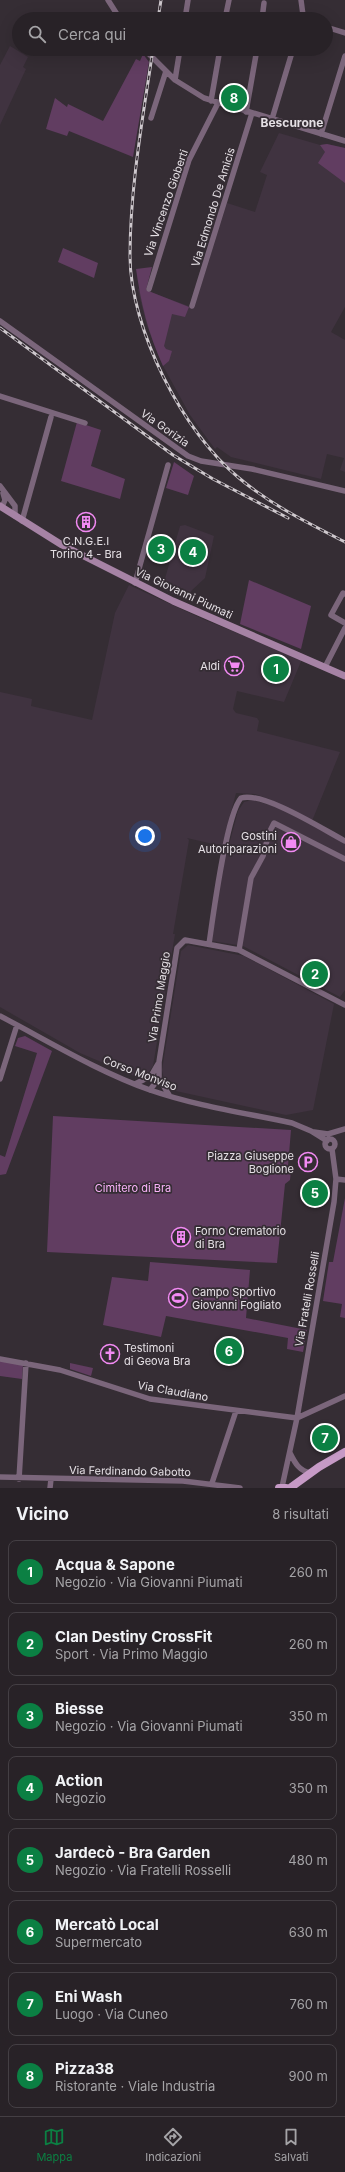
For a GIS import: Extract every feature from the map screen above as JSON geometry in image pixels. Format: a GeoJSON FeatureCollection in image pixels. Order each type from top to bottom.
{"type":"FeatureCollection","features":[{"type":"Feature","properties":{"kind":"main road"},"geometry":{"type":"LineString","coordinates":[[285,1488],[345,1452]]}},
{"type":"Feature","properties":{"kind":"main road"},"geometry":{"type":"LineString","coordinates":[[299,1488],[312,1473]]}},
{"type":"Feature","properties":{"kind":"street"},"geometry":{"type":"LineString","coordinates":[[108,0],[116,12]]}},
{"type":"Feature","properties":{"kind":"street"},"geometry":{"type":"LineString","coordinates":[[186,12],[188,0]]}},
{"type":"Feature","properties":{"kind":"street"},"geometry":{"type":"LineString","coordinates":[[226,12],[228,0]]}},
{"type":"Feature","properties":{"kind":"street"},"geometry":{"type":"LineString","coordinates":[[301,0],[303,12]]}},
{"type":"Feature","properties":{"kind":"street"},"geometry":{"type":"LineString","coordinates":[[263,12],[264,3]]}},
{"type":"Feature","properties":{"kind":"street"},"geometry":{"type":"LineString","coordinates":[[333,29],[345,33]]}},
{"type":"Feature","properties":{"kind":"street"},"geometry":{"type":"LineString","coordinates":[[150,56],[175,80],[195,94],[252,114],[345,141]]}},
{"type":"Feature","properties":{"kind":"street"},"geometry":{"type":"LineString","coordinates":[[175,80],[179,56]]}},
{"type":"Feature","properties":{"kind":"street"},"geometry":{"type":"LineString","coordinates":[[212,101],[219,56]]}},
{"type":"Feature","properties":{"kind":"street"},"geometry":{"type":"LineString","coordinates":[[246,112],[256,56]]}},
{"type":"Feature","properties":{"kind":"street"},"geometry":{"type":"LineString","coordinates":[[272,120],[291,56]]}},
{"type":"Feature","properties":{"kind":"street"},"geometry":{"type":"LineString","coordinates":[[321,134],[345,56]]}},
{"type":"Feature","properties":{"kind":"street"},"geometry":{"type":"LineString","coordinates":[[151,118],[166,71]]}},
{"type":"Feature","properties":{"kind":"street","name":"Via Vincenzo Gioberti"},"geometry":{"type":"LineString","coordinates":[[148,289],[189,160],[218,103]]}},
{"type":"Feature","properties":{"kind":"street","name":"Via Edmondo De Amicis"},"geometry":{"type":"LineString","coordinates":[[192,306],[252,114]]}},
{"type":"Feature","properties":{"kind":"street","name":"Via Gorizia"},"geometry":{"type":"LineString","coordinates":[[0,321],[188,456],[201,461],[252,469],[345,491]]}},
{"type":"Feature","properties":{"kind":"street"},"geometry":{"type":"LineString","coordinates":[[0,396],[85,423]]}},
{"type":"Feature","properties":{"kind":"street"},"geometry":{"type":"LineString","coordinates":[[22,521],[51,418]]}},
{"type":"Feature","properties":{"kind":"street"},"geometry":{"type":"LineString","coordinates":[[135,583],[168,465]]}},
{"type":"Feature","properties":{"kind":"street"},"geometry":{"type":"LineString","coordinates":[[1,488],[5,500],[1,506]]}},
{"type":"Feature","properties":{"kind":"street"},"geometry":{"type":"LineString","coordinates":[[1,488],[15,506],[15,516]]}},
{"type":"Feature","properties":{"kind":"street","name":"Via Giovanni Piumati"},"geometry":{"type":"LineString","coordinates":[[1,506],[22,521],[62,545],[135,583],[172,601],[325,666],[345,676]]}},
{"type":"Feature","properties":{"kind":"street"},"geometry":{"type":"LineString","coordinates":[[345,594],[343,593],[331,615],[345,623]]}},
{"type":"Feature","properties":{"kind":"street"},"geometry":{"type":"LineString","coordinates":[[325,666],[345,628]]}},
{"type":"Feature","properties":{"kind":"street"},"geometry":{"type":"LineString","coordinates":[[209,944],[226,848],[238,804],[242,798],[250,796],[280,806],[345,841]]}},
{"type":"Feature","properties":{"kind":"street"},"geometry":{"type":"LineString","coordinates":[[239,950],[251,878],[263,856],[269,833],[274,823],[345,859]]}},
{"type":"Feature","properties":{"kind":"street","name":"Via Primo Maggio"},"geometry":{"type":"LineString","coordinates":[[169,1096],[159,1078],[159,1062],[177,948],[185,940],[239,950],[344,1002]]}},
{"type":"Feature","properties":{"kind":"street","name":"Corso Monviso"},"geometry":{"type":"LineString","coordinates":[[0,1016],[80,1060],[150,1090],[169,1096],[292,1124],[311,1131],[326,1141]]}},
{"type":"Feature","properties":{"kind":"street"},"geometry":{"type":"LineString","coordinates":[[0,1079],[17,1025]]}},
{"type":"Feature","properties":{"kind":"street","name":"Via Primo Maggio"},"geometry":{"type":"LineString","coordinates":[[150,1090],[151,1076],[159,1062]]}},
{"type":"Feature","properties":{"kind":"street"},"geometry":{"type":"LineString","coordinates":[[135,1084],[151,1076]]}},
{"type":"Feature","properties":{"kind":"street"},"geometry":{"type":"LineString","coordinates":[[150,1090],[159,1078]]}},
{"type":"Feature","properties":{"kind":"street"},"geometry":{"type":"LineString","coordinates":[[311,1131],[328,1134],[345,1129]]}},
{"type":"Feature","properties":{"kind":"street"},"geometry":{"type":"LineString","coordinates":[[334,1141],[326,1141],[326,1147],[332,1149],[335,1146],[334,1141],[345,1129]]}},
{"type":"Feature","properties":{"kind":"street","name":"Via Fratelli Rosselli"},"geometry":{"type":"LineString","coordinates":[[285,1488],[334,1202],[336,1179],[332,1149]]}},
{"type":"Feature","properties":{"kind":"street"},"geometry":{"type":"LineString","coordinates":[[336,1179],[345,1180]]}},
{"type":"Feature","properties":{"kind":"street"},"geometry":{"type":"LineString","coordinates":[[0,1359],[26,1363],[19,1479]]}},
{"type":"Feature","properties":{"kind":"street","name":"Via Claudiano"},"geometry":{"type":"LineString","coordinates":[[26,1363],[60,1370],[150,1399],[297,1418]]}},
{"type":"Feature","properties":{"kind":"street"},"geometry":{"type":"LineString","coordinates":[[297,1418],[345,1396]]}},
{"type":"Feature","properties":{"kind":"street"},"geometry":{"type":"LineString","coordinates":[[212,1483],[236,1411]]}},
{"type":"Feature","properties":{"kind":"street"},"geometry":{"type":"LineString","coordinates":[[290,1453],[298,1467],[303,1471],[312,1473]]}},
{"type":"Feature","properties":{"kind":"street","name":"Via Ferdinando Gabotto"},"geometry":{"type":"LineString","coordinates":[[0,1477],[19,1479],[167,1480],[212,1483],[240,1488]]}},
{"type":"Feature","properties":{"kind":"street"},"geometry":{"type":"LineString","coordinates":[[50,1488],[51,1479]]}},
{"type":"Feature","properties":{"kind":"shaded area"},"geometry":{"type":"Polygon","coordinates":[[[10,46],[12,47],[12,56],[28,57],[23,67],[26,69],[0,125],[0,65],[10,46]]]}},
{"type":"Feature","properties":{"kind":"shaded area"},"geometry":{"type":"Polygon","coordinates":[[[279,133],[320,145],[327,144],[345,148],[345,307],[331,332],[345,340],[345,472],[340,470],[344,458],[327,454],[321,479],[231,457],[217,447],[215,449],[190,415],[162,364],[147,326],[138,290],[139,288],[194,308],[227,203],[255,212],[267,175],[260,172],[279,133]]]}},
{"type":"Feature","properties":{"kind":"shaded area"},"geometry":{"type":"Polygon","coordinates":[[[185,525],[214,536],[205,578],[191,591],[188,601],[162,589],[180,526],[185,525]]]}},
{"type":"Feature","properties":{"kind":"shaded area"},"geometry":{"type":"Polygon","coordinates":[[[129,585],[205,620],[302,659],[284,702],[237,691],[233,709],[236,713],[257,718],[259,721],[257,731],[340,752],[312,821],[269,799],[255,794],[236,793],[222,846],[187,838],[189,840],[173,934],[175,934],[153,1066],[149,1072],[140,1076],[134,1076],[80,1053],[0,1007],[0,692],[32,699],[31,706],[92,720],[115,613],[129,585]]]}},
{"type":"Feature","properties":{"kind":"shaded area"},"geometry":{"type":"Polygon","coordinates":[[[252,800],[277,807],[345,843],[345,990],[340,997],[243,946],[212,941],[222,871],[238,811],[244,802],[252,800]]]}},
{"type":"Feature","properties":{"kind":"shaded area"},"geometry":{"type":"Polygon","coordinates":[[[188,945],[244,956],[334,1004],[313,1110],[286,1115],[176,1091],[165,1083],[162,1070],[181,951],[188,945]]]}},
{"type":"Feature","properties":{"kind":"green space"},"geometry":{"type":"Polygon","coordinates":[[[142,56],[144,56],[149,62],[133,157],[69,131],[67,136],[46,129],[55,98],[67,107],[68,104],[103,121],[136,59],[140,61],[142,56]]]}},
{"type":"Feature","properties":{"kind":"green space"},"geometry":{"type":"Polygon","coordinates":[[[327,144],[345,148],[345,183],[318,163],[325,152],[320,145],[327,144]]]}},
{"type":"Feature","properties":{"kind":"green space"},"geometry":{"type":"Polygon","coordinates":[[[63,248],[98,263],[94,278],[58,262],[63,248]]]}},
{"type":"Feature","properties":{"kind":"green space"},"geometry":{"type":"Polygon","coordinates":[[[152,267],[146,290],[189,307],[185,317],[172,314],[164,346],[166,349],[172,351],[169,361],[163,366],[153,342],[146,318],[136,269],[152,267]]]}},
{"type":"Feature","properties":{"kind":"green space"},"geometry":{"type":"Polygon","coordinates":[[[77,422],[101,430],[91,466],[125,479],[120,499],[61,481],[77,422]]]}},
{"type":"Feature","properties":{"kind":"green space"},"geometry":{"type":"Polygon","coordinates":[[[174,462],[194,476],[188,495],[166,488],[174,462]]]}},
{"type":"Feature","properties":{"kind":"green space"},"geometry":{"type":"Polygon","coordinates":[[[249,580],[311,606],[301,649],[240,624],[249,580]]]}},
{"type":"Feature","properties":{"kind":"green space"},"geometry":{"type":"Polygon","coordinates":[[[25,1036],[52,1051],[6,1174],[0,1175],[0,1155],[5,1157],[37,1053],[15,1046],[18,1038],[25,1036]]]}},
{"type":"Feature","properties":{"kind":"green space","name":"Cimitero di Bra"},"geometry":{"type":"Polygon","coordinates":[[[53,1116],[291,1130],[288,1166],[291,1170],[290,1180],[285,1184],[277,1263],[47,1252],[53,1116]]]}},
{"type":"Feature","properties":{"kind":"green space"},"geometry":{"type":"Polygon","coordinates":[[[345,1198],[345,1318],[340,1317],[342,1304],[323,1301],[329,1262],[333,1262],[345,1198]]]}},
{"type":"Feature","properties":{"kind":"green space","name":"Campo Sportivo Giovanni Fogliato"},"geometry":{"type":"Polygon","coordinates":[[[150,1262],[250,1270],[246,1318],[307,1330],[307,1332],[299,1333],[299,1338],[305,1341],[303,1352],[287,1349],[288,1338],[166,1316],[161,1337],[103,1325],[112,1277],[148,1281],[150,1262]]]}},
{"type":"Feature","properties":{"kind":"green space"},"geometry":{"type":"Polygon","coordinates":[[[0,1361],[23,1365],[22,1379],[0,1376],[0,1361]]]}},
{"type":"Feature","properties":{"kind":"green space"},"geometry":{"type":"Polygon","coordinates":[[[70,1363],[93,1368],[91,1376],[70,1369],[70,1363]]]}},
{"type":"Feature","properties":{"kind":"railway"},"geometry":{"type":"LineString","coordinates":[[159,12],[161,0]]}},
{"type":"Feature","properties":{"kind":"railway"},"geometry":{"type":"LineString","coordinates":[[152,56],[141,126],[132,204],[130,256],[132,284],[139,315],[150,346],[180,407],[198,434],[218,458],[239,478],[264,497],[290,513],[345,542]]}},
{"type":"Feature","properties":{"kind":"railway"},"geometry":{"type":"LineString","coordinates":[[0,328],[173,455],[213,479],[288,518]]}},
{"type":"Feature","properties":{"kind":"place","name":"Pizza38"},"geometry":{"type":"Point","coordinates":[234,98]}},
{"type":"Feature","properties":{"kind":"place","name":"C.N.G.E.I Torino 4 - Bra"},"geometry":{"type":"Point","coordinates":[86,522]}},
{"type":"Feature","properties":{"kind":"place","name":"Biesse"},"geometry":{"type":"Point","coordinates":[161,549]}},
{"type":"Feature","properties":{"kind":"place","name":"Action"},"geometry":{"type":"Point","coordinates":[193,552]}},
{"type":"Feature","properties":{"kind":"place","name":"Aldi"},"geometry":{"type":"Point","coordinates":[234,666]}},
{"type":"Feature","properties":{"kind":"place","name":"Acqua & Sapone"},"geometry":{"type":"Point","coordinates":[276,669]}},
{"type":"Feature","properties":{"kind":"place","name":"Gostini Autoriparazioni"},"geometry":{"type":"Point","coordinates":[291,842]}},
{"type":"Feature","properties":{"kind":"place","name":"Clan Destiny CrossFit"},"geometry":{"type":"Point","coordinates":[315,974]}},
{"type":"Feature","properties":{"kind":"place","name":"Piazza Giuseppe Boglione"},"geometry":{"type":"Point","coordinates":[308,1162]}},
{"type":"Feature","properties":{"kind":"place","name":"Jardecò - Bra Garden"},"geometry":{"type":"Point","coordinates":[315,1193]}},
{"type":"Feature","properties":{"kind":"place","name":"Forno Crematorio di Bra"},"geometry":{"type":"Point","coordinates":[181,1237]}},
{"type":"Feature","properties":{"kind":"place","name":"Campo Sportivo Giovanni Fogliato"},"geometry":{"type":"Point","coordinates":[178,1298]}},
{"type":"Feature","properties":{"kind":"place","name":"Mercatò Local"},"geometry":{"type":"Point","coordinates":[229,1351]}},
{"type":"Feature","properties":{"kind":"place","name":"Testimoni di Geova Bra"},"geometry":{"type":"Point","coordinates":[110,1354]}},
{"type":"Feature","properties":{"kind":"place","name":"Eni Wash"},"geometry":{"type":"Point","coordinates":[325,1438]}},
{"type":"Feature","properties":{"kind":"district","name":"Bescurone"},"geometry":{"type":"Point","coordinates":[292,122]}}]}
